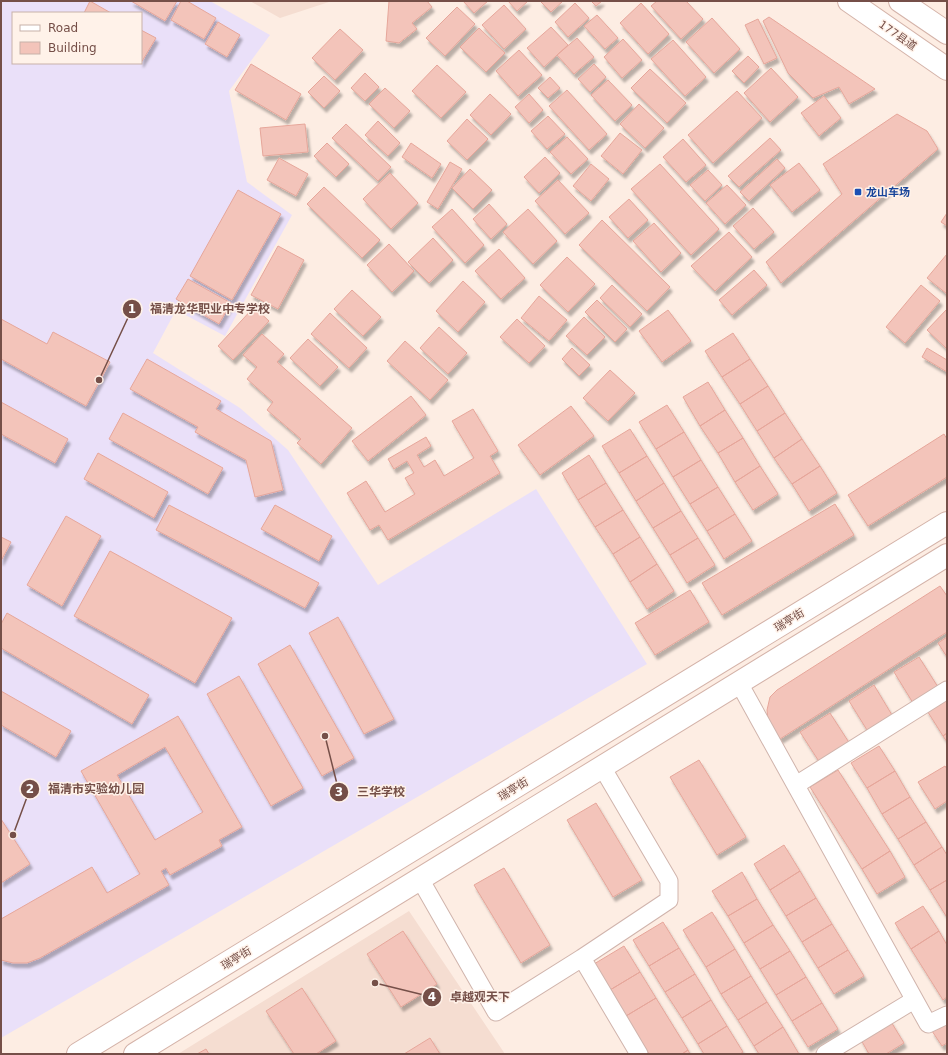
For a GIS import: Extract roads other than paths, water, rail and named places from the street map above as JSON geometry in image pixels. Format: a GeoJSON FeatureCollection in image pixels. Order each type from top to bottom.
{"type":"FeatureCollection","features":[{"type":"Feature","properties":{"kind":"main road","name":"177县道"},"geometry":{"type":"LineString","coordinates":[[849,1],[947,69]]}},
{"type":"Feature","properties":{"kind":"main road"},"geometry":{"type":"LineString","coordinates":[[900,1],[947,33]]}},
{"type":"Feature","properties":{"kind":"main road","name":"瑞亭街"},"geometry":{"type":"LineString","coordinates":[[78,1054],[947,523]]}},
{"type":"Feature","properties":{"kind":"main road"},"geometry":{"type":"LineString","coordinates":[[135,1054],[947,555]]}},
{"type":"Feature","properties":{"kind":"street"},"geometry":{"type":"LineString","coordinates":[[739,683],[928,1024],[947,1015]]}},
{"type":"Feature","properties":{"kind":"street"},"geometry":{"type":"LineString","coordinates":[[796,785],[947,690]]}},
{"type":"Feature","properties":{"kind":"street"},"geometry":{"type":"LineString","coordinates":[[420,879],[496,1012],[582,958],[669,900],[669,882],[602,767]]}},
{"type":"Feature","properties":{"kind":"street"},"geometry":{"type":"LineString","coordinates":[[582,958],[639,1054]]}},
{"type":"Feature","properties":{"kind":"street"},"geometry":{"type":"LineString","coordinates":[[825,1054],[914,1000]]}},
{"type":"Feature","properties":{"kind":"place","name":"龙山车场"},"geometry":{"type":"Point","coordinates":[858,192]}},
{"type":"Feature","properties":{"kind":"place","name":"福清龙华职业中专学校"},"geometry":{"type":"Point","coordinates":[99,380]}},
{"type":"Feature","properties":{"kind":"place","name":"三华学校"},"geometry":{"type":"Point","coordinates":[325,736]}},
{"type":"Feature","properties":{"kind":"place","name":"福清市实验幼儿园"},"geometry":{"type":"Point","coordinates":[13,835]}},
{"type":"Feature","properties":{"kind":"place","name":"卓越观天下"},"geometry":{"type":"Point","coordinates":[375,983]}}]}
